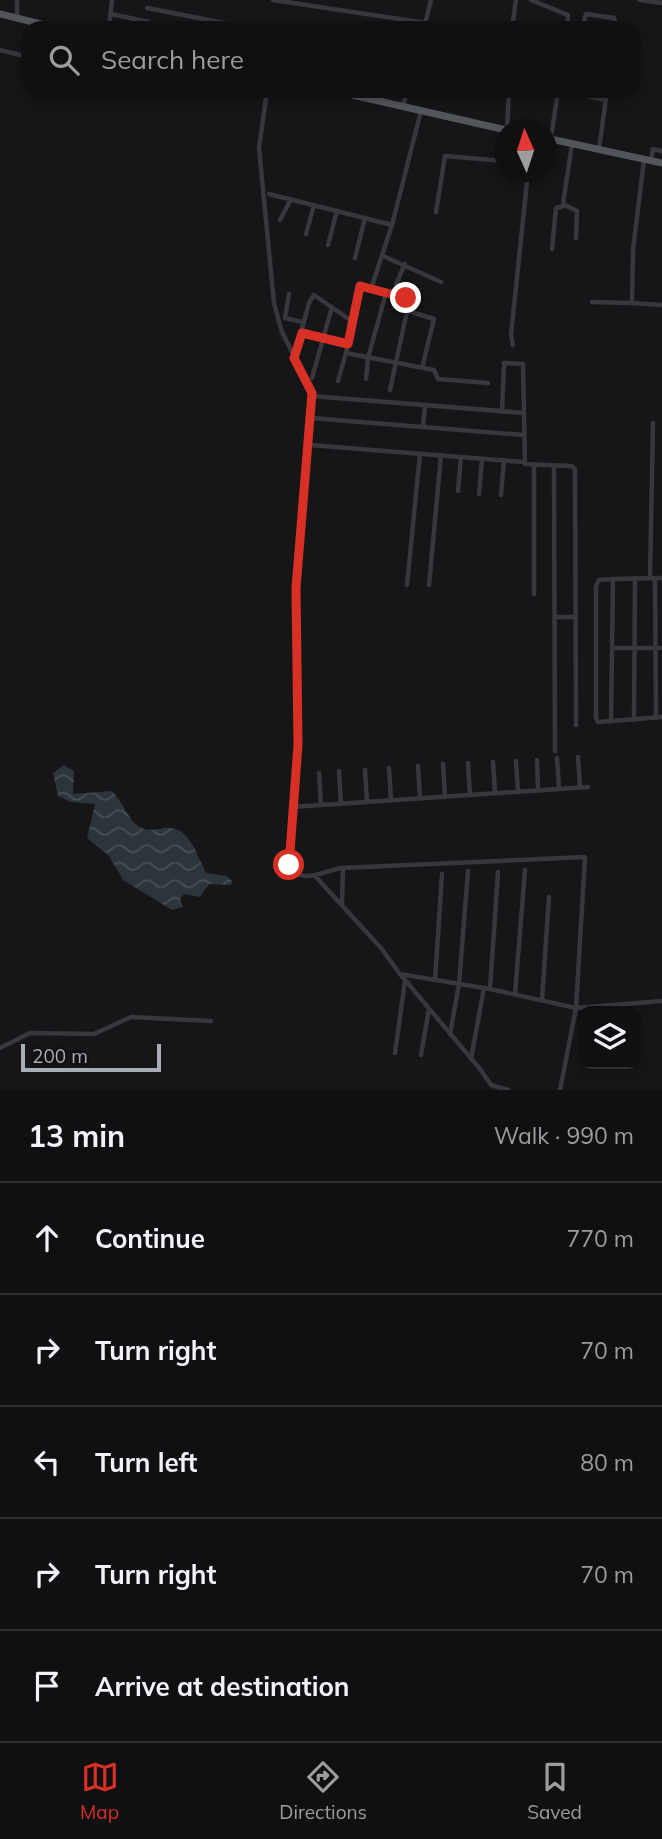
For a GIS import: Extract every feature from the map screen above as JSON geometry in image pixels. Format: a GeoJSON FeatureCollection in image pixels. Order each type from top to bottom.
{"type":"FeatureCollection","features":[{"type":"Feature","properties":{"kind":"main road"},"geometry":{"type":"LineString","coordinates":[[0,14],[28,21]]}},
{"type":"Feature","properties":{"kind":"main road"},"geometry":{"type":"LineString","coordinates":[[366,98],[494,127]]}},
{"type":"Feature","properties":{"kind":"main road"},"geometry":{"type":"LineString","coordinates":[[557,141],[662,163]]}},
{"type":"Feature","properties":{"kind":"street"},"geometry":{"type":"LineString","coordinates":[[16,18],[17,0]]}},
{"type":"Feature","properties":{"kind":"street"},"geometry":{"type":"LineString","coordinates":[[110,21],[112,0]]}},
{"type":"Feature","properties":{"kind":"street"},"geometry":{"type":"LineString","coordinates":[[273,0],[401,21]]}},
{"type":"Feature","properties":{"kind":"street"},"geometry":{"type":"LineString","coordinates":[[426,21],[430,0]]}},
{"type":"Feature","properties":{"kind":"street"},"geometry":{"type":"LineString","coordinates":[[513,21],[516,0]]}},
{"type":"Feature","properties":{"kind":"street"},"geometry":{"type":"LineString","coordinates":[[532,0],[568,15],[568,21]]}},
{"type":"Feature","properties":{"kind":"street"},"geometry":{"type":"LineString","coordinates":[[554,9],[558,0]]}},
{"type":"Feature","properties":{"kind":"street"},"geometry":{"type":"LineString","coordinates":[[640,0],[662,3]]}},
{"type":"Feature","properties":{"kind":"street"},"geometry":{"type":"LineString","coordinates":[[147,8],[214,21]]}},
{"type":"Feature","properties":{"kind":"street"},"geometry":{"type":"LineString","coordinates":[[111,14],[144,21]]}},
{"type":"Feature","properties":{"kind":"street"},"geometry":{"type":"LineString","coordinates":[[584,21],[586,14],[614,18],[615,21]]}},
{"type":"Feature","properties":{"kind":"street"},"geometry":{"type":"LineString","coordinates":[[0,50],[21,55]]}},
{"type":"Feature","properties":{"kind":"street"},"geometry":{"type":"LineString","coordinates":[[266,98],[259,144],[274,303],[282,332],[309,382],[312,396],[296,588],[298,745],[289,865],[300,875],[315,876],[343,868],[585,857],[576,1008],[560,1090]]}},
{"type":"Feature","properties":{"kind":"street"},"geometry":{"type":"LineString","coordinates":[[403,106],[405,98]]}},
{"type":"Feature","properties":{"kind":"street"},"geometry":{"type":"LineString","coordinates":[[508,119],[509,98]]}},
{"type":"Feature","properties":{"kind":"street"},"geometry":{"type":"LineString","coordinates":[[553,119],[557,98]]}},
{"type":"Feature","properties":{"kind":"street"},"geometry":{"type":"LineString","coordinates":[[596,98],[606,100],[599,150]]}},
{"type":"Feature","properties":{"kind":"street"},"geometry":{"type":"LineString","coordinates":[[371,289],[392,225],[421,110]]}},
{"type":"Feature","properties":{"kind":"street"},"geometry":{"type":"LineString","coordinates":[[564,206],[572,144]]}},
{"type":"Feature","properties":{"kind":"street"},"geometry":{"type":"LineString","coordinates":[[632,303],[633,250],[647,160],[653,149],[662,151]]}},
{"type":"Feature","properties":{"kind":"street"},"geometry":{"type":"LineString","coordinates":[[436,212],[445,156],[494,160]]}},
{"type":"Feature","properties":{"kind":"street"},"geometry":{"type":"LineString","coordinates":[[513,345],[527,182]]}},
{"type":"Feature","properties":{"kind":"street"},"geometry":{"type":"LineString","coordinates":[[269,194],[392,225]]}},
{"type":"Feature","properties":{"kind":"street"},"geometry":{"type":"LineString","coordinates":[[280,220],[291,199]]}},
{"type":"Feature","properties":{"kind":"street"},"geometry":{"type":"LineString","coordinates":[[306,234],[313,205]]}},
{"type":"Feature","properties":{"kind":"street"},"geometry":{"type":"LineString","coordinates":[[552,249],[556,208],[564,206],[578,211],[576,238]]}},
{"type":"Feature","properties":{"kind":"street"},"geometry":{"type":"LineString","coordinates":[[328,245],[337,211]]}},
{"type":"Feature","properties":{"kind":"street"},"geometry":{"type":"LineString","coordinates":[[355,257],[365,218]]}},
{"type":"Feature","properties":{"kind":"street"},"geometry":{"type":"LineString","coordinates":[[383,256],[440,282]]}},
{"type":"Feature","properties":{"kind":"street"},"geometry":{"type":"LineString","coordinates":[[396,284],[405,264]]}},
{"type":"Feature","properties":{"kind":"street"},"geometry":{"type":"LineString","coordinates":[[338,381],[360,286],[408,300],[390,390]]}},
{"type":"Feature","properties":{"kind":"street"},"geometry":{"type":"LineString","coordinates":[[366,379],[368,358],[386,293]]}},
{"type":"Feature","properties":{"kind":"street"},"geometry":{"type":"LineString","coordinates":[[289,294],[285,318],[303,322]]}},
{"type":"Feature","properties":{"kind":"street"},"geometry":{"type":"LineString","coordinates":[[294,358],[309,303],[314,295],[352,322]]}},
{"type":"Feature","properties":{"kind":"street"},"geometry":{"type":"LineString","coordinates":[[592,302],[662,305]]}},
{"type":"Feature","properties":{"kind":"street"},"geometry":{"type":"LineString","coordinates":[[312,378],[332,307]]}},
{"type":"Feature","properties":{"kind":"street"},"geometry":{"type":"LineString","coordinates":[[405,310],[434,319],[422,368]]}},
{"type":"Feature","properties":{"kind":"street"},"geometry":{"type":"LineString","coordinates":[[302,333],[348,344]]}},
{"type":"Feature","properties":{"kind":"street"},"geometry":{"type":"LineString","coordinates":[[346,353],[435,371],[438,379],[488,383]]}},
{"type":"Feature","properties":{"kind":"street"},"geometry":{"type":"LineString","coordinates":[[502,411],[503,366],[506,362],[524,365],[524,462],[526,466],[571,466],[575,469],[576,725]]}},
{"type":"Feature","properties":{"kind":"street"},"geometry":{"type":"LineString","coordinates":[[312,396],[524,413]]}},
{"type":"Feature","properties":{"kind":"street"},"geometry":{"type":"LineString","coordinates":[[423,426],[425,405]]}},
{"type":"Feature","properties":{"kind":"street"},"geometry":{"type":"LineString","coordinates":[[311,418],[523,435]]}},
{"type":"Feature","properties":{"kind":"street"},"geometry":{"type":"LineString","coordinates":[[653,423],[653,578],[659,648],[659,717],[598,722],[596,586],[599,580],[635,578],[653,578],[662,578]]}},
{"type":"Feature","properties":{"kind":"street"},"geometry":{"type":"LineString","coordinates":[[310,445],[524,462]]}},
{"type":"Feature","properties":{"kind":"street"},"geometry":{"type":"LineString","coordinates":[[407,585],[420,454]]}},
{"type":"Feature","properties":{"kind":"street"},"geometry":{"type":"LineString","coordinates":[[429,585],[441,455]]}},
{"type":"Feature","properties":{"kind":"street"},"geometry":{"type":"LineString","coordinates":[[458,491],[461,457]]}},
{"type":"Feature","properties":{"kind":"street"},"geometry":{"type":"LineString","coordinates":[[479,494],[482,459]]}},
{"type":"Feature","properties":{"kind":"street"},"geometry":{"type":"LineString","coordinates":[[501,495],[504,460]]}},
{"type":"Feature","properties":{"kind":"street"},"geometry":{"type":"LineString","coordinates":[[534,466],[534,594]]}},
{"type":"Feature","properties":{"kind":"street"},"geometry":{"type":"LineString","coordinates":[[554,466],[555,751]]}},
{"type":"Feature","properties":{"kind":"street"},"geometry":{"type":"LineString","coordinates":[[634,720],[635,578]]}},
{"type":"Feature","properties":{"kind":"street"},"geometry":{"type":"LineString","coordinates":[[611,721],[613,579]]}},
{"type":"Feature","properties":{"kind":"street"},"geometry":{"type":"LineString","coordinates":[[555,617],[575,617]]}},
{"type":"Feature","properties":{"kind":"street"},"geometry":{"type":"LineString","coordinates":[[613,648],[659,648]]}},
{"type":"Feature","properties":{"kind":"street"},"geometry":{"type":"LineString","coordinates":[[578,757],[580,788]]}},
{"type":"Feature","properties":{"kind":"street"},"geometry":{"type":"LineString","coordinates":[[557,758],[559,789]]}},
{"type":"Feature","properties":{"kind":"street"},"geometry":{"type":"LineString","coordinates":[[537,760],[538,790]]}},
{"type":"Feature","properties":{"kind":"street"},"geometry":{"type":"LineString","coordinates":[[516,761],[518,792]]}},
{"type":"Feature","properties":{"kind":"street"},"geometry":{"type":"LineString","coordinates":[[493,762],[495,793]]}},
{"type":"Feature","properties":{"kind":"street"},"geometry":{"type":"LineString","coordinates":[[468,763],[470,795]]}},
{"type":"Feature","properties":{"kind":"street"},"geometry":{"type":"LineString","coordinates":[[443,764],[445,797]]}},
{"type":"Feature","properties":{"kind":"street"},"geometry":{"type":"LineString","coordinates":[[418,766],[420,799]]}},
{"type":"Feature","properties":{"kind":"street"},"geometry":{"type":"LineString","coordinates":[[389,768],[391,800]]}},
{"type":"Feature","properties":{"kind":"street"},"geometry":{"type":"LineString","coordinates":[[365,770],[367,802]]}},
{"type":"Feature","properties":{"kind":"street"},"geometry":{"type":"LineString","coordinates":[[339,771],[341,804]]}},
{"type":"Feature","properties":{"kind":"street"},"geometry":{"type":"LineString","coordinates":[[319,773],[321,805]]}},
{"type":"Feature","properties":{"kind":"street"},"geometry":{"type":"LineString","coordinates":[[292,807],[588,787]]}},
{"type":"Feature","properties":{"kind":"street"},"geometry":{"type":"LineString","coordinates":[[342,904],[343,868]]}},
{"type":"Feature","properties":{"kind":"street"},"geometry":{"type":"LineString","coordinates":[[514,994],[524,870]]}},
{"type":"Feature","properties":{"kind":"street"},"geometry":{"type":"LineString","coordinates":[[450,1034],[459,984],[468,871]]}},
{"type":"Feature","properties":{"kind":"street"},"geometry":{"type":"LineString","coordinates":[[471,1059],[487,988],[498,872]]}},
{"type":"Feature","properties":{"kind":"street"},"geometry":{"type":"LineString","coordinates":[[435,980],[442,874]]}},
{"type":"Feature","properties":{"kind":"street"},"geometry":{"type":"LineString","coordinates":[[315,876],[342,904],[471,1059],[486,1081],[508,1090]]}},
{"type":"Feature","properties":{"kind":"street"},"geometry":{"type":"LineString","coordinates":[[542,1000],[549,897]]}},
{"type":"Feature","properties":{"kind":"street"},"geometry":{"type":"LineString","coordinates":[[400,974],[487,988],[576,1008],[662,1001]]}},
{"type":"Feature","properties":{"kind":"street"},"geometry":{"type":"LineString","coordinates":[[395,1053],[405,981]]}},
{"type":"Feature","properties":{"kind":"street"},"geometry":{"type":"LineString","coordinates":[[421,1055],[429,1009]]}},
{"type":"Feature","properties":{"kind":"street"},"geometry":{"type":"LineString","coordinates":[[0,1048],[30,1033],[94,1034],[131,1017],[211,1021]]}},
{"type":"Feature","properties":{"kind":"water"},"geometry":{"type":"Polygon","coordinates":[[[64,765],[74,771],[73,794],[112,791],[138,826],[148,830],[169,828],[184,834],[190,840],[206,873],[227,876],[232,881],[231,885],[209,884],[200,897],[184,894],[180,899],[183,907],[172,910],[123,880],[109,856],[87,838],[95,804],[71,802],[58,796],[53,773],[64,765]]]}},
{"type":"Feature","properties":{"kind":"route"},"geometry":{"type":"LineString","coordinates":[[289,865],[287,855],[298,745],[296,588],[308,470],[312,393],[309,382],[294,358],[302,333],[348,344],[360,286],[406,298]]}}]}
